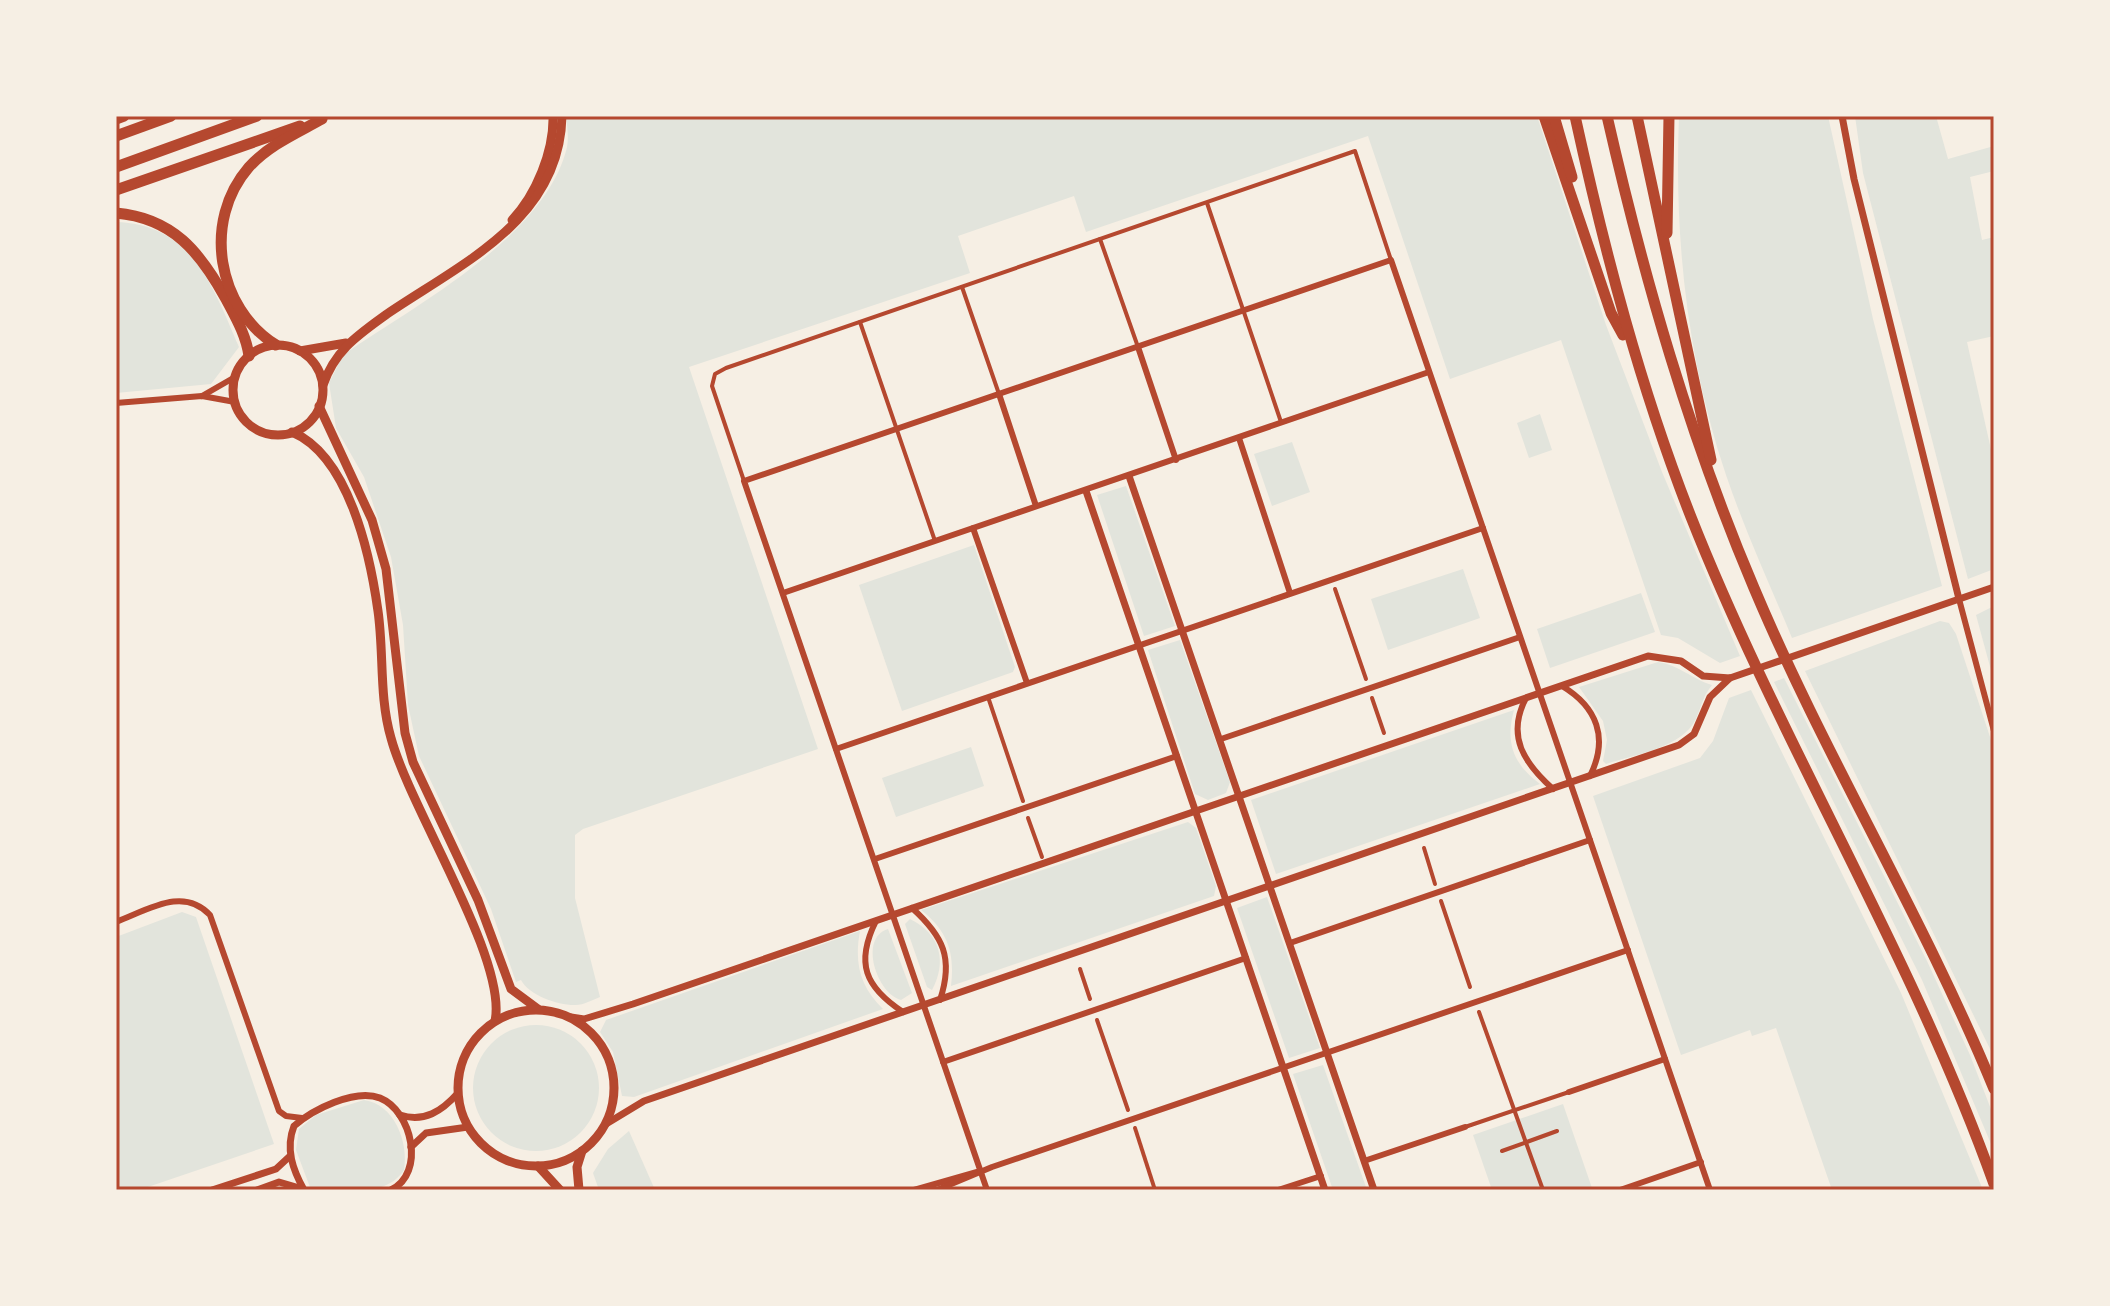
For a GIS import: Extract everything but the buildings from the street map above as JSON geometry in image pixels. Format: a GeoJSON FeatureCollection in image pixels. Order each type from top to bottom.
{"type":"FeatureCollection","features":[{"type":"Feature","properties":{"kind":"highway"},"geometry":{"type":"LineString","coordinates":[[116,119],[124,116]]}},
{"type":"Feature","properties":{"kind":"highway"},"geometry":{"type":"LineString","coordinates":[[116,136],[171,116]]}},
{"type":"Feature","properties":{"kind":"highway"},"geometry":{"type":"LineString","coordinates":[[116,167],[257,116]]}},
{"type":"Feature","properties":{"kind":"highway"},"geometry":{"type":"LineString","coordinates":[[1544,116],[1586,233]]}},
{"type":"Feature","properties":{"kind":"highway"},"geometry":{"type":"LineString","coordinates":[[1554,116],[1611,313],[1631,349]]}},
{"type":"Feature","properties":{"kind":"highway"},"geometry":{"type":"LineString","coordinates":[[1575,116],[1631,349],[1691,518],[1768,690],[1960,1089],[1994,1184]]}},
{"type":"Feature","properties":{"kind":"highway"},"geometry":{"type":"LineString","coordinates":[[1607,116],[1660,330],[1720,504],[1796,682],[1911,907],[1994,1089]]}},
{"type":"Feature","properties":{"kind":"highway"},"geometry":{"type":"LineString","coordinates":[[1637,116],[1720,504]]}},
{"type":"Feature","properties":{"kind":"highway"},"geometry":{"type":"LineString","coordinates":[[1666,253],[1669,116]]}},
{"type":"Feature","properties":{"kind":"highway"},"geometry":{"type":"LineString","coordinates":[[116,190],[326,118]]}},
{"type":"Feature","properties":{"kind":"highway"},"geometry":{"type":"LineString","coordinates":[[276,345],[250,327],[231,291],[221,248],[222,224],[226,206],[250,166],[268,149],[326,118]]}},
{"type":"Feature","properties":{"kind":"highway"},"geometry":{"type":"LineString","coordinates":[[116,213],[157,221],[192,246],[241,327],[249,356]]}},
{"type":"Feature","properties":{"kind":"main road"},"geometry":{"type":"LineString","coordinates":[[490,242],[529,197],[549,148],[553,116]]}},
{"type":"Feature","properties":{"kind":"main road"},"geometry":{"type":"LineString","coordinates":[[346,343],[323,385],[319,406],[309,422],[292,432],[274,434],[257,430],[243,418],[235,402],[235,377],[249,356],[276,345],[300,351],[346,343],[511,229],[536,201],[554,163],[562,116]]}},
{"type":"Feature","properties":{"kind":"main road"},"geometry":{"type":"LineString","coordinates":[[300,351],[316,365],[323,385]]}},
{"type":"Feature","properties":{"kind":"main road"},"geometry":{"type":"LineString","coordinates":[[319,406],[372,520],[386,569],[403,722],[413,762],[478,900],[511,989],[538,1009],[571,1017],[593,1033],[608,1055],[615,1089],[606,1124],[582,1151],[577,1167],[579,1190]]}},
{"type":"Feature","properties":{"kind":"main road"},"geometry":{"type":"LineString","coordinates":[[292,432],[313,443],[329,459],[358,526],[378,612],[389,734],[416,807],[464,903],[497,993],[495,1021]]}},
{"type":"Feature","properties":{"kind":"main road"},"geometry":{"type":"LineString","coordinates":[[538,1009],[495,1021],[467,1052],[460,1071],[458,1093],[468,1127],[497,1155],[521,1165],[538,1166],[582,1151]]}},
{"type":"Feature","properties":{"kind":"main road"},"geometry":{"type":"LineString","coordinates":[[538,1166],[560,1190]]}},
{"type":"Feature","properties":{"kind":"street"},"geometry":{"type":"LineString","coordinates":[[1842,116],[1854,179],[1994,731]]}},
{"type":"Feature","properties":{"kind":"street"},"geometry":{"type":"LineString","coordinates":[[987,1190],[712,386],[715,374],[1355,151],[1710,1190]]}},
{"type":"Feature","properties":{"kind":"street"},"geometry":{"type":"LineString","coordinates":[[1207,203],[1281,422]]}},
{"type":"Feature","properties":{"kind":"street"},"geometry":{"type":"LineString","coordinates":[[1100,239],[1176,460]]}},
{"type":"Feature","properties":{"kind":"street"},"geometry":{"type":"LineString","coordinates":[[744,481],[1391,260]]}},
{"type":"Feature","properties":{"kind":"street"},"geometry":{"type":"LineString","coordinates":[[962,287],[1036,506]]}},
{"type":"Feature","properties":{"kind":"street"},"geometry":{"type":"LineString","coordinates":[[860,322],[935,541]]}},
{"type":"Feature","properties":{"kind":"street"},"geometry":{"type":"LineString","coordinates":[[783,593],[1429,372]]}},
{"type":"Feature","properties":{"kind":"street"},"geometry":{"type":"LineString","coordinates":[[202,396],[235,377]]}},
{"type":"Feature","properties":{"kind":"street"},"geometry":{"type":"LineString","coordinates":[[116,403],[202,396],[235,402]]}},
{"type":"Feature","properties":{"kind":"street"},"geometry":{"type":"LineString","coordinates":[[1239,438],[1290,593]]}},
{"type":"Feature","properties":{"kind":"street"},"geometry":{"type":"LineString","coordinates":[[1129,476],[1374,1190]]}},
{"type":"Feature","properties":{"kind":"street"},"geometry":{"type":"LineString","coordinates":[[1086,491],[1325,1190]]}},
{"type":"Feature","properties":{"kind":"street"},"geometry":{"type":"LineString","coordinates":[[973,528],[1027,683]]}},
{"type":"Feature","properties":{"kind":"street"},"geometry":{"type":"LineString","coordinates":[[836,749],[906,728],[1027,683],[1483,528]]}},
{"type":"Feature","properties":{"kind":"street"},"geometry":{"type":"LineString","coordinates":[[571,1017],[584,1019],[613,1010],[1648,656],[1681,661],[1703,676],[1730,678],[1994,587]]}},
{"type":"Feature","properties":{"kind":"street"},"geometry":{"type":"LineString","coordinates":[[1335,589],[1366,679]]}},
{"type":"Feature","properties":{"kind":"street"},"geometry":{"type":"LineString","coordinates":[[1221,739],[1520,637]]}},
{"type":"Feature","properties":{"kind":"street"},"geometry":{"type":"LineString","coordinates":[[606,1124],[633,1106],[1679,745],[1694,734],[1710,697],[1730,678]]}},
{"type":"Feature","properties":{"kind":"street"},"geometry":{"type":"LineString","coordinates":[[1562,686],[1582,700],[1598,724],[1599,754],[1590,776]]}},
{"type":"Feature","properties":{"kind":"street"},"geometry":{"type":"LineString","coordinates":[[987,697],[1023,801]]}},
{"type":"Feature","properties":{"kind":"street"},"geometry":{"type":"LineString","coordinates":[[1372,698],[1384,733]]}},
{"type":"Feature","properties":{"kind":"street"},"geometry":{"type":"LineString","coordinates":[[1526,698],[1518,713],[1517,732],[1522,757],[1553,789]]}},
{"type":"Feature","properties":{"kind":"street"},"geometry":{"type":"LineString","coordinates":[[875,859],[1177,756]]}},
{"type":"Feature","properties":{"kind":"street"},"geometry":{"type":"LineString","coordinates":[[1028,818],[1042,857]]}},
{"type":"Feature","properties":{"kind":"street"},"geometry":{"type":"LineString","coordinates":[[1290,943],[1590,840]]}},
{"type":"Feature","properties":{"kind":"street"},"geometry":{"type":"LineString","coordinates":[[1424,848],[1435,884]]}},
{"type":"Feature","properties":{"kind":"street"},"geometry":{"type":"LineString","coordinates":[[1441,901],[1470,987]]}},
{"type":"Feature","properties":{"kind":"street"},"geometry":{"type":"LineString","coordinates":[[116,922],[173,902],[198,903],[210,915],[279,1111],[302,1118]]}},
{"type":"Feature","properties":{"kind":"street"},"geometry":{"type":"LineString","coordinates":[[912,908],[928,923],[945,948],[948,963],[940,1000]]}},
{"type":"Feature","properties":{"kind":"street"},"geometry":{"type":"LineString","coordinates":[[876,921],[864,944],[868,974],[880,997],[903,1012]]}},
{"type":"Feature","properties":{"kind":"street"},"geometry":{"type":"LineString","coordinates":[[937,1190],[981,1171],[1628,950]]}},
{"type":"Feature","properties":{"kind":"street"},"geometry":{"type":"LineString","coordinates":[[943,1062],[1246,958]]}},
{"type":"Feature","properties":{"kind":"street"},"geometry":{"type":"LineString","coordinates":[[1080,969],[1090,999]]}},
{"type":"Feature","properties":{"kind":"street"},"geometry":{"type":"LineString","coordinates":[[1479,1012],[1512,1111],[1543,1190]]}},
{"type":"Feature","properties":{"kind":"street"},"geometry":{"type":"LineString","coordinates":[[1097,1020],[1128,1110]]}},
{"type":"Feature","properties":{"kind":"street"},"geometry":{"type":"LineString","coordinates":[[1364,1161],[1665,1059]]}},
{"type":"Feature","properties":{"kind":"street"},"geometry":{"type":"LineString","coordinates":[[304,1189],[290,1156],[289,1138],[302,1118],[335,1102],[370,1096],[384,1100],[400,1115],[410,1119],[429,1116],[458,1093]]}},
{"type":"Feature","properties":{"kind":"street"},"geometry":{"type":"LineString","coordinates":[[391,1190],[411,1169],[411,1147],[400,1115]]}},
{"type":"Feature","properties":{"kind":"street"},"geometry":{"type":"LineString","coordinates":[[411,1147],[426,1133],[468,1127]]}},
{"type":"Feature","properties":{"kind":"street"},"geometry":{"type":"LineString","coordinates":[[1135,1128],[1155,1190]]}},
{"type":"Feature","properties":{"kind":"street"},"geometry":{"type":"LineString","coordinates":[[1502,1151],[1557,1131]]}},
{"type":"Feature","properties":{"kind":"street"},"geometry":{"type":"LineString","coordinates":[[212,1190],[276,1169],[290,1156]]}},
{"type":"Feature","properties":{"kind":"street"},"geometry":{"type":"LineString","coordinates":[[1620,1190],[1701,1162]]}},
{"type":"Feature","properties":{"kind":"street"},"geometry":{"type":"LineString","coordinates":[[914,1190],[961,1174],[981,1171]]}},
{"type":"Feature","properties":{"kind":"street"},"geometry":{"type":"LineString","coordinates":[[1278,1190],[1321,1176]]}},
{"type":"Feature","properties":{"kind":"street"},"geometry":{"type":"LineString","coordinates":[[257,1190],[279,1182],[304,1189]]}},
{"type":"Feature","properties":{"kind":"shaded area"},"geometry":{"type":"Polygon","coordinates":[[[566,116],[1537,116],[1606,325],[1662,472],[1740,656],[1720,663],[1678,638],[1661,635],[1561,340],[1450,379],[1368,136],[1086,232],[1074,196],[958,236],[970,273],[689,367],[818,749],[583,829],[575,835],[575,898],[600,997],[577,1005],[544,998],[521,980],[516,982],[491,909],[419,756],[408,705],[403,625],[391,557],[364,477],[336,428],[329,383],[343,355],[474,266],[506,239],[533,210],[554,180],[567,147],[566,116]]]}},
{"type":"Feature","properties":{"kind":"shaded area"},"geometry":{"type":"Polygon","coordinates":[[[1679,116],[1828,116],[1873,319],[1942,586],[1792,638],[1733,496],[1702,387],[1681,253],[1679,116]]]}},
{"type":"Feature","properties":{"kind":"shaded area"},"geometry":{"type":"Polygon","coordinates":[[[1855,116],[1936,116],[1948,159],[1994,146],[1994,171],[1970,177],[1982,240],[1994,237],[1994,336],[1967,342],[1994,463],[1994,569],[1968,579],[1863,173],[1855,116]]]}},
{"type":"Feature","properties":{"kind":"shaded area"},"geometry":{"type":"Polygon","coordinates":[[[116,222],[142,225],[164,234],[196,263],[209,282],[239,347],[211,384],[116,393],[116,222]]]}},
{"type":"Feature","properties":{"kind":"shaded area"},"geometry":{"type":"Polygon","coordinates":[[[1540,414],[1552,450],[1529,458],[1517,423],[1540,414]]]}},
{"type":"Feature","properties":{"kind":"shaded area"},"geometry":{"type":"Polygon","coordinates":[[[1292,442],[1310,492],[1272,506],[1254,454],[1292,442]]]}},
{"type":"Feature","properties":{"kind":"shaded area"},"geometry":{"type":"Polygon","coordinates":[[[1126,486],[1175,626],[1144,636],[1097,495],[1126,486]]]}},
{"type":"Feature","properties":{"kind":"shaded area"},"geometry":{"type":"Polygon","coordinates":[[[974,545],[1015,667],[1013,672],[902,711],[859,585],[974,545]]]}},
{"type":"Feature","properties":{"kind":"shaded area"},"geometry":{"type":"Polygon","coordinates":[[[1463,569],[1480,618],[1388,650],[1371,599],[1463,569]]]}},
{"type":"Feature","properties":{"kind":"shaded area"},"geometry":{"type":"Polygon","coordinates":[[[1641,593],[1655,632],[1550,668],[1537,629],[1641,593]]]}},
{"type":"Feature","properties":{"kind":"shaded area"},"geometry":{"type":"Polygon","coordinates":[[[1994,606],[1994,673],[1992,674],[1976,615],[1994,606]]]}},
{"type":"Feature","properties":{"kind":"shaded area"},"geometry":{"type":"Polygon","coordinates":[[[1940,621],[1949,623],[1956,634],[1994,749],[1994,1057],[1805,671],[1940,621]]]}},
{"type":"Feature","properties":{"kind":"shaded area"},"geometry":{"type":"Polygon","coordinates":[[[1180,640],[1230,782],[1226,793],[1208,800],[1195,794],[1148,650],[1180,640]]]}},
{"type":"Feature","properties":{"kind":"shaded area"},"geometry":{"type":"Polygon","coordinates":[[[1658,662],[1712,685],[1696,719],[1676,740],[1606,764],[1603,761],[1607,740],[1603,721],[1579,687],[1658,662]]]}},
{"type":"Feature","properties":{"kind":"shaded area"},"geometry":{"type":"Polygon","coordinates":[[[1784,678],[1927,961],[1970,1055],[1994,1117],[1994,1151],[1922,980],[1774,682],[1784,678]]]}},
{"type":"Feature","properties":{"kind":"shaded area"},"geometry":{"type":"Polygon","coordinates":[[[1751,690],[1901,993],[1983,1190],[1832,1190],[1776,1028],[1752,1036],[1750,1030],[1681,1055],[1593,796],[1700,758],[1713,741],[1729,698],[1751,690]]]}},
{"type":"Feature","properties":{"kind":"shaded area"},"geometry":{"type":"Polygon","coordinates":[[[1514,710],[1510,732],[1514,752],[1523,768],[1540,784],[1276,874],[1251,800],[1514,710]]]}},
{"type":"Feature","properties":{"kind":"shaded area"},"geometry":{"type":"Polygon","coordinates":[[[971,747],[984,786],[896,817],[882,778],[971,747]]]}},
{"type":"Feature","properties":{"kind":"shaded area"},"geometry":{"type":"Polygon","coordinates":[[[1188,822],[1196,828],[1216,886],[1214,896],[951,986],[952,963],[948,944],[938,926],[921,910],[1188,822]]]}},
{"type":"Feature","properties":{"kind":"shaded area"},"geometry":{"type":"Polygon","coordinates":[[[1267,897],[1320,1048],[1289,1058],[1237,908],[1267,897]]]}},
{"type":"Feature","properties":{"kind":"shaded area"},"geometry":{"type":"Polygon","coordinates":[[[182,912],[196,917],[274,1144],[139,1190],[116,1190],[116,937],[182,912]]]}},
{"type":"Feature","properties":{"kind":"shaded area"},"geometry":{"type":"Polygon","coordinates":[[[910,919],[929,932],[938,950],[939,969],[932,990],[927,987],[905,924],[910,919]]]}},
{"type":"Feature","properties":{"kind":"shaded area"},"geometry":{"type":"Polygon","coordinates":[[[888,929],[912,993],[901,1000],[885,988],[874,966],[874,943],[879,934],[888,929]]]}},
{"type":"Feature","properties":{"kind":"shaded area"},"geometry":{"type":"Polygon","coordinates":[[[860,931],[858,954],[861,974],[869,992],[883,1009],[634,1097],[622,1096],[613,1052],[600,1032],[606,1020],[860,931]]]}},
{"type":"Feature","properties":{"kind":"shaded area"},"geometry":{"type":"Polygon","coordinates":[[[536,1025],[560,1030],[581,1043],[594,1064],[599,1088],[594,1112],[581,1133],[560,1146],[536,1151],[512,1146],[491,1133],[478,1112],[473,1088],[478,1064],[491,1043],[512,1030],[536,1025]]]}},
{"type":"Feature","properties":{"kind":"shaded area"},"geometry":{"type":"Polygon","coordinates":[[[1323,1065],[1367,1190],[1333,1190],[1293,1074],[1323,1065]]]}},
{"type":"Feature","properties":{"kind":"shaded area"},"geometry":{"type":"Polygon","coordinates":[[[364,1100],[384,1109],[397,1126],[404,1148],[404,1170],[396,1179],[374,1189],[311,1190],[296,1150],[299,1129],[316,1115],[364,1100]]]}},
{"type":"Feature","properties":{"kind":"shaded area"},"geometry":{"type":"Polygon","coordinates":[[[1563,1104],[1592,1188],[1492,1190],[1473,1135],[1563,1104]]]}},
{"type":"Feature","properties":{"kind":"shaded area"},"geometry":{"type":"Polygon","coordinates":[[[629,1131],[655,1190],[599,1190],[593,1173],[608,1149],[629,1131]]]}}]}
